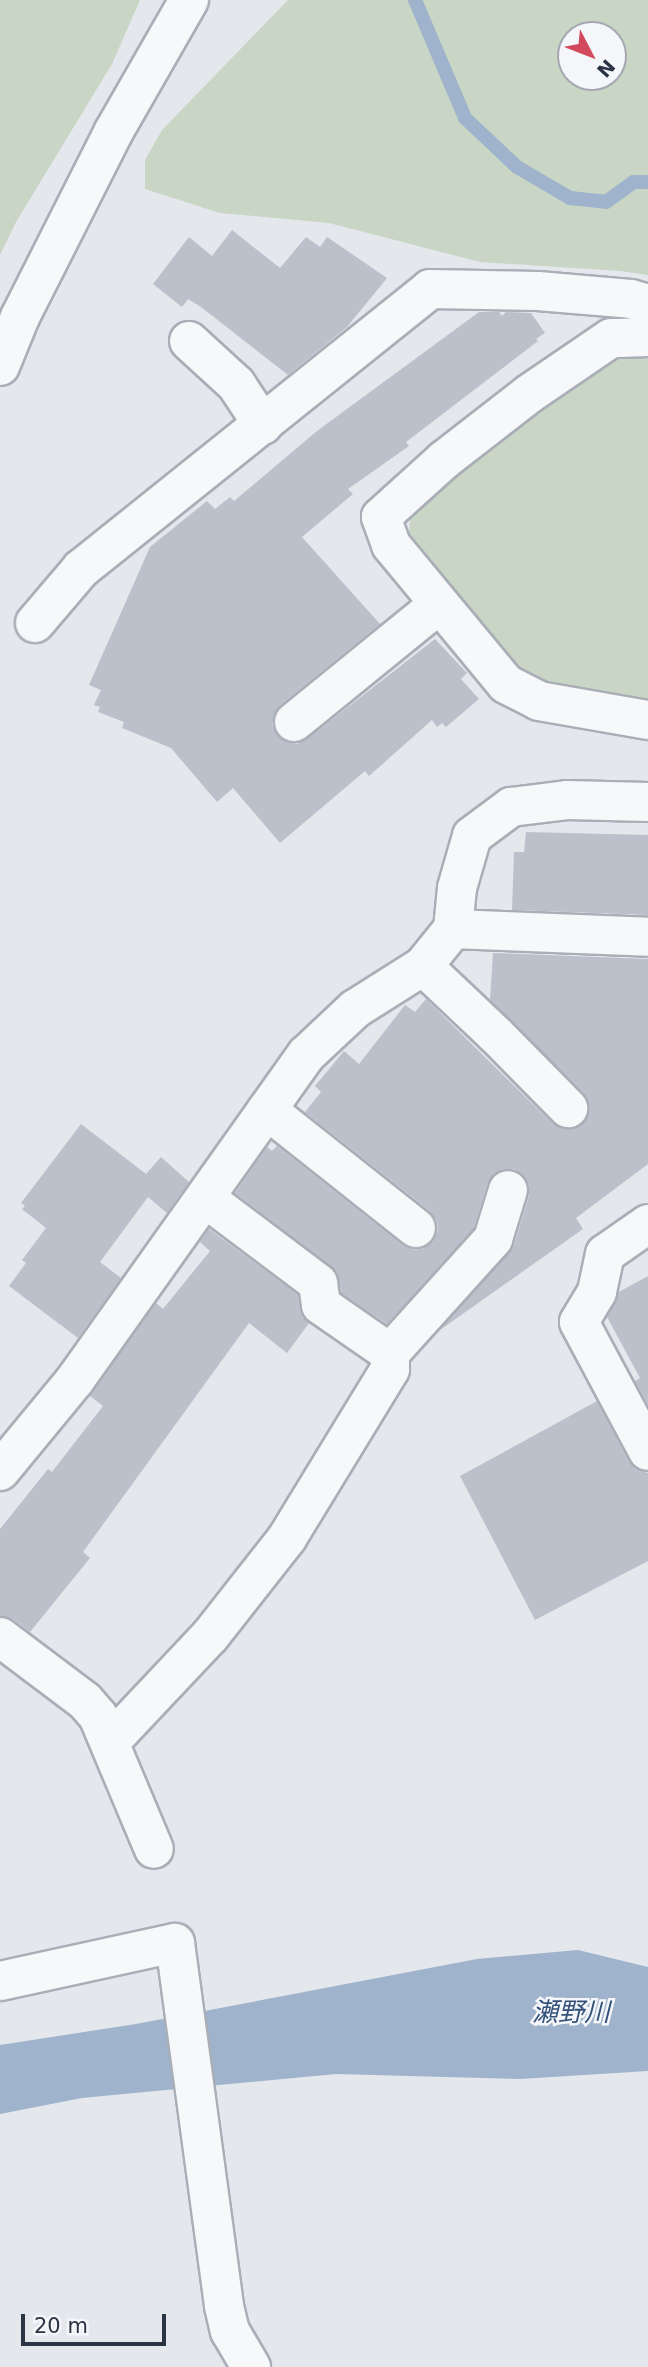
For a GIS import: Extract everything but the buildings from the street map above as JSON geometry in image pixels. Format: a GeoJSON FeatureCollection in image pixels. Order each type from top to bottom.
{"type":"FeatureCollection","features":[{"type":"Feature","properties":{"kind":"street"},"geometry":{"type":"LineString","coordinates":[[0,366],[20,317],[114,131],[189,0]]}},
{"type":"Feature","properties":{"kind":"street"},"geometry":{"type":"LineString","coordinates":[[35,623],[81,569],[430,289],[538,291],[631,299],[648,304]]}},
{"type":"Feature","properties":{"kind":"street"},"geometry":{"type":"LineString","coordinates":[[648,337],[611,338],[529,394],[443,460],[382,517],[391,545],[506,684],[539,701],[648,720]]}},
{"type":"Feature","properties":{"kind":"street"},"geometry":{"type":"LineString","coordinates":[[190,341],[236,384],[263,425]]}},
{"type":"Feature","properties":{"kind":"street"},"geometry":{"type":"LineString","coordinates":[[294,722],[438,604]]}},
{"type":"Feature","properties":{"kind":"street"},"geometry":{"type":"LineString","coordinates":[[0,1471],[75,1380],[306,1055],[355,1009],[423,966],[453,929],[457,888],[472,836],[511,807],[567,800],[648,802]]}},
{"type":"Feature","properties":{"kind":"street"},"geometry":{"type":"LineString","coordinates":[[453,929],[648,937]]}},
{"type":"Feature","properties":{"kind":"street"},"geometry":{"type":"LineString","coordinates":[[423,966],[496,1034],[568,1108]]}},
{"type":"Feature","properties":{"kind":"street"},"geometry":{"type":"LineString","coordinates":[[267,1110],[416,1228]]}},
{"type":"Feature","properties":{"kind":"street"},"geometry":{"type":"LineString","coordinates":[[110,1742],[210,1636],[287,1538],[390,1368],[390,1353],[493,1240],[508,1190]]}},
{"type":"Feature","properties":{"kind":"street"},"geometry":{"type":"LineString","coordinates":[[205,1198],[318,1283],[321,1305],[390,1353]]}},
{"type":"Feature","properties":{"kind":"street"},"geometry":{"type":"LineString","coordinates":[[648,1224],[605,1254],[597,1292],[579,1322],[648,1451]]}},
{"type":"Feature","properties":{"kind":"street"},"geometry":{"type":"LineString","coordinates":[[0,1637],[85,1701],[98,1716],[154,1849]]}},
{"type":"Feature","properties":{"kind":"street"},"geometry":{"type":"LineString","coordinates":[[0,1981],[175,1943],[224,2306],[230,2332],[251,2367]]}},
{"type":"Feature","properties":{"kind":"green space"},"geometry":{"type":"Polygon","coordinates":[[[0,0],[140,0],[112,64],[16,222],[0,255],[0,0]]]}},
{"type":"Feature","properties":{"kind":"green space"},"geometry":{"type":"Polygon","coordinates":[[[288,0],[648,0],[648,275],[480,262],[329,223],[220,213],[145,189],[145,160],[162,130],[288,0]]]}},
{"type":"Feature","properties":{"kind":"green space"},"geometry":{"type":"Polygon","coordinates":[[[625,354],[648,357],[648,703],[537,681],[513,667],[481,632],[409,533],[411,507],[609,356],[625,354]]]}},
{"type":"Feature","properties":{"kind":"water","name":"瀬野川"},"geometry":{"type":"Polygon","coordinates":[[[578,1950],[648,1967],[648,2071],[520,2079],[336,2074],[82,2098],[0,2114],[0,2045],[136,2024],[477,1959],[578,1950]]]}},
{"type":"Feature","properties":{"kind":"waterway"},"geometry":{"type":"LineString","coordinates":[[415,0],[465,118],[517,167],[570,198],[606,202],[634,182],[648,182]]}}]}
